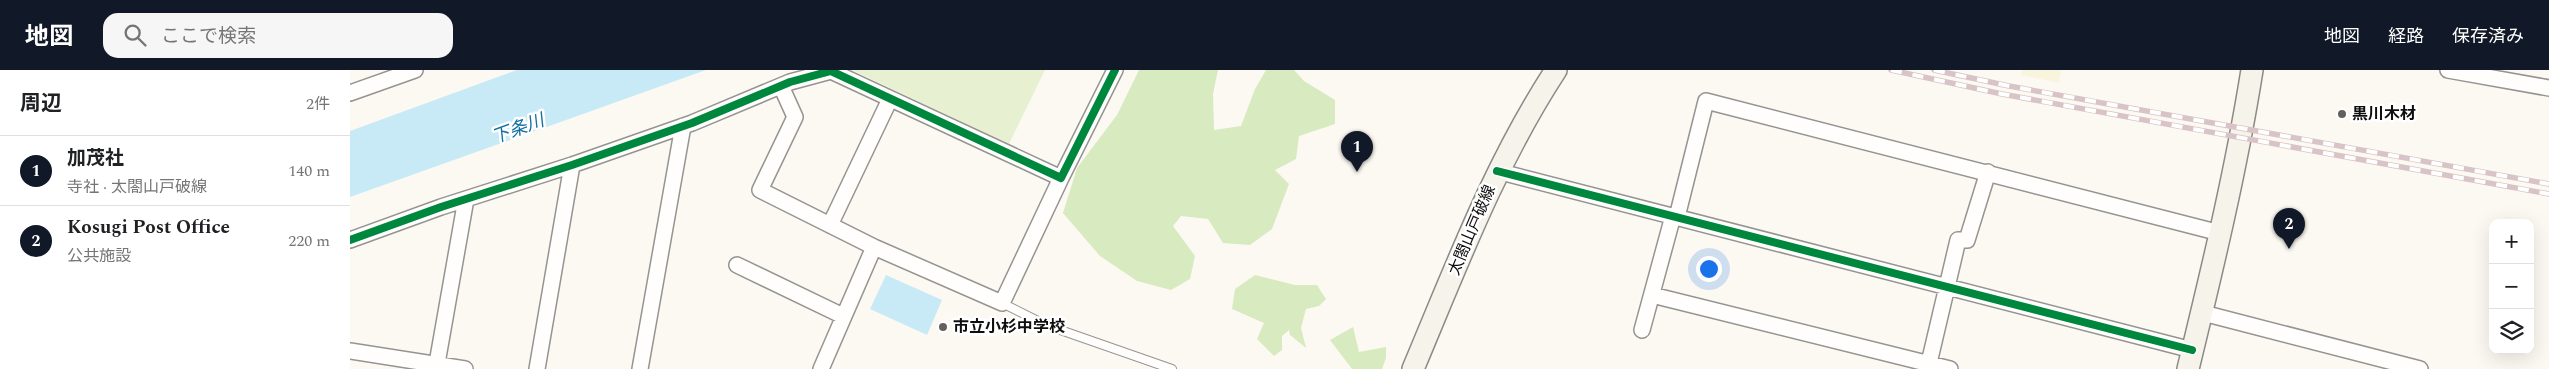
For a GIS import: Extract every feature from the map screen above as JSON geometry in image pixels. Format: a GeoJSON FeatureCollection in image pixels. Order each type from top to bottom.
{"type":"FeatureCollection","features":[{"type":"Feature","properties":{"kind":"main road","name":"太閤山戸破線"},"geometry":{"type":"LineString","coordinates":[[1413,369],[1497,171],[1527,114],[1556,70]]}},
{"type":"Feature","properties":{"kind":"main road"},"geometry":{"type":"LineString","coordinates":[[2190,360],[2203,313],[2241,139],[2252,70]]}},
{"type":"Feature","properties":{"kind":"street"},"geometry":{"type":"LineString","coordinates":[[350,92],[415,70]]}},
{"type":"Feature","properties":{"kind":"street"},"geometry":{"type":"LineString","coordinates":[[781,86],[795,117],[760,190],[874,247],[1002,303],[1115,70]]}},
{"type":"Feature","properties":{"kind":"street"},"geometry":{"type":"LineString","coordinates":[[2448,70],[2549,88]]}},
{"type":"Feature","properties":{"kind":"street"},"geometry":{"type":"LineString","coordinates":[[350,240],[683,126],[781,86],[831,72],[932,116],[1062,178]]}},
{"type":"Feature","properties":{"kind":"street"},"geometry":{"type":"LineString","coordinates":[[830,225],[890,99]]}},
{"type":"Feature","properties":{"kind":"street"},"geometry":{"type":"LineString","coordinates":[[1642,330],[1706,101],[2220,232]]}},
{"type":"Feature","properties":{"kind":"street"},"geometry":{"type":"LineString","coordinates":[[640,369],[683,126]]}},
{"type":"Feature","properties":{"kind":"street"},"geometry":{"type":"LineString","coordinates":[[537,369],[572,165]]}},
{"type":"Feature","properties":{"kind":"street"},"geometry":{"type":"LineString","coordinates":[[1497,171],[1946,285],[2190,360]]}},
{"type":"Feature","properties":{"kind":"street"},"geometry":{"type":"LineString","coordinates":[[1929,363],[1958,240],[1967,240],[1988,172]]}},
{"type":"Feature","properties":{"kind":"street"},"geometry":{"type":"LineString","coordinates":[[436,366],[466,200]]}},
{"type":"Feature","properties":{"kind":"street"},"geometry":{"type":"LineString","coordinates":[[821,369],[874,247]]}},
{"type":"Feature","properties":{"kind":"street"},"geometry":{"type":"LineString","coordinates":[[737,265],[843,316]]}},
{"type":"Feature","properties":{"kind":"street"},"geometry":{"type":"LineString","coordinates":[[1652,295],[1950,369]]}},
{"type":"Feature","properties":{"kind":"street"},"geometry":{"type":"LineString","coordinates":[[2203,313],[2420,369]]}},
{"type":"Feature","properties":{"kind":"street"},"geometry":{"type":"LineString","coordinates":[[350,351],[436,366],[465,369]]}},
{"type":"Feature","properties":{"kind":"lane"},"geometry":{"type":"LineString","coordinates":[[1002,303],[1046,324],[1172,369]]}},
{"type":"Feature","properties":{"kind":"shaded area"},"geometry":{"type":"Polygon","coordinates":[[[2022,70],[2061,70],[2059,83],[2021,75],[2022,70]]]}},
{"type":"Feature","properties":{"kind":"green space"},"geometry":{"type":"Polygon","coordinates":[[[852,70],[1045,70],[1009,144],[852,70]]]}},
{"type":"Feature","properties":{"kind":"green space"},"geometry":{"type":"Polygon","coordinates":[[[1139,70],[1218,70],[1213,94],[1214,130],[1241,126],[1255,89],[1266,70],[1294,70],[1304,81],[1335,100],[1335,124],[1299,136],[1296,159],[1275,170],[1289,184],[1272,229],[1250,245],[1223,243],[1208,219],[1181,216],[1173,226],[1195,256],[1190,279],[1171,290],[1137,281],[1100,256],[1063,213],[1077,168],[1117,115],[1139,70]]]}},
{"type":"Feature","properties":{"kind":"green space"},"geometry":{"type":"Polygon","coordinates":[[[1255,275],[1295,285],[1317,285],[1326,299],[1319,306],[1306,309],[1301,328],[1306,348],[1290,335],[1289,330],[1282,336],[1282,350],[1274,356],[1257,339],[1264,323],[1232,309],[1235,289],[1255,275]]]}},
{"type":"Feature","properties":{"kind":"green space"},"geometry":{"type":"Polygon","coordinates":[[[1353,327],[1359,352],[1386,347],[1386,358],[1382,369],[1352,369],[1330,340],[1353,327]]]}},
{"type":"Feature","properties":{"kind":"water","name":"下条川"},"geometry":{"type":"Polygon","coordinates":[[[517,70],[706,70],[350,197],[350,131],[517,70]]]}},
{"type":"Feature","properties":{"kind":"water"},"geometry":{"type":"Polygon","coordinates":[[[886,275],[942,300],[927,335],[870,309],[886,275]]]}},
{"type":"Feature","properties":{"kind":"railway"},"geometry":{"type":"LineString","coordinates":[[1891,70],[2002,94],[2549,194]]}},
{"type":"Feature","properties":{"kind":"railway"},"geometry":{"type":"LineString","coordinates":[[1934,70],[2009,86],[2549,184]]}},
{"type":"Feature","properties":{"kind":"cycle path"},"geometry":{"type":"LineString","coordinates":[[350,240],[441,207],[572,165],[692,123],[790,82],[831,71],[1061,178],[1115,70]]}},
{"type":"Feature","properties":{"kind":"cycle path"},"geometry":{"type":"LineString","coordinates":[[1497,171],[2192,350]]}},
{"type":"Feature","properties":{"kind":"place","name":"黒川木材"},"geometry":{"type":"Point","coordinates":[2342,114]}},
{"type":"Feature","properties":{"kind":"place","name":"加茂社"},"geometry":{"type":"Point","coordinates":[1357,172]}},
{"type":"Feature","properties":{"kind":"place","name":"Kosugi Post Office"},"geometry":{"type":"Point","coordinates":[2289,249]}},
{"type":"Feature","properties":{"kind":"place","name":"市立小杉中学校"},"geometry":{"type":"Point","coordinates":[943,327]}}]}
